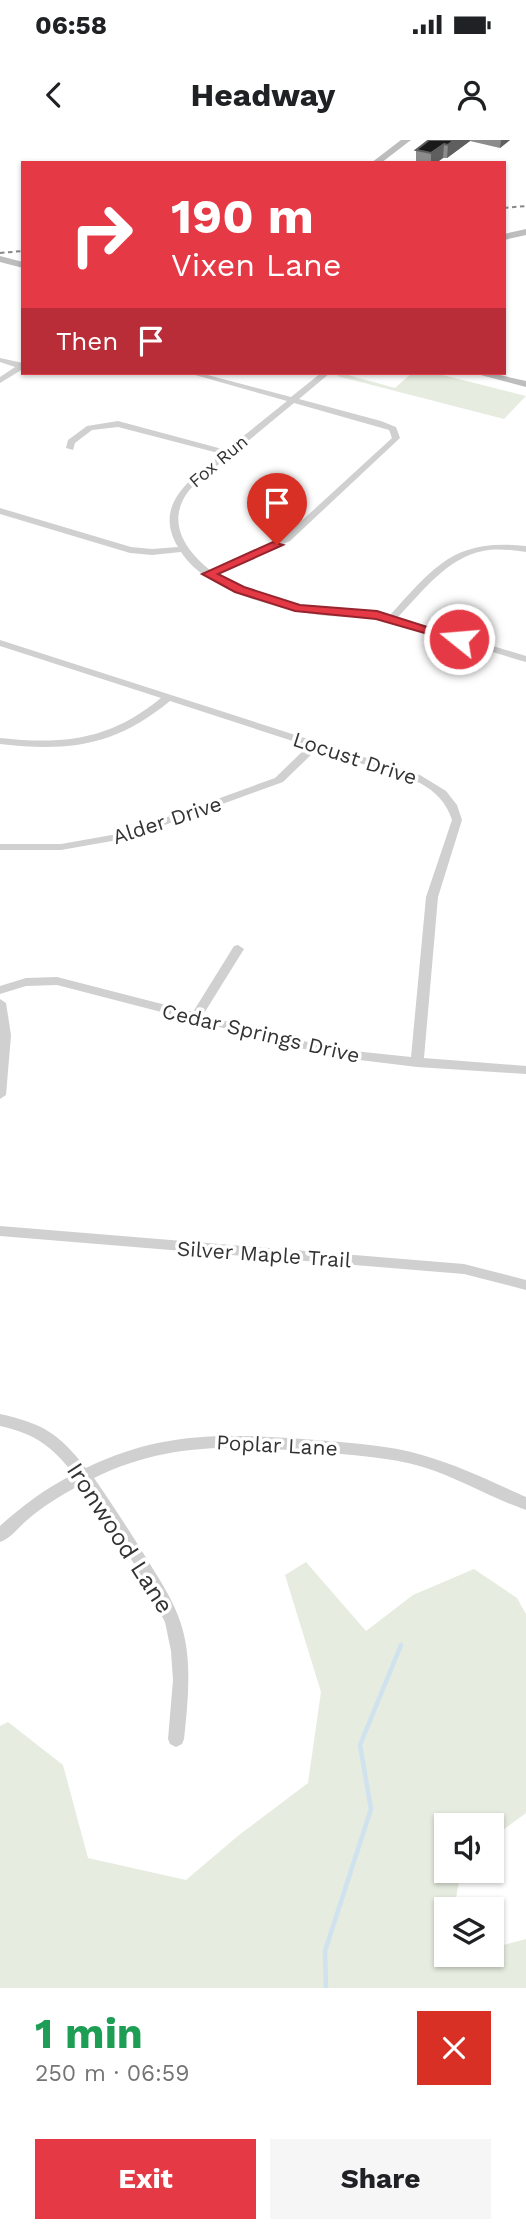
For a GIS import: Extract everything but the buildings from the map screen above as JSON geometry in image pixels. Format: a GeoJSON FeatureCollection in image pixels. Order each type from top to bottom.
{"type":"FeatureCollection","features":[{"type":"Feature","properties":{"kind":"street"},"geometry":{"type":"LineString","coordinates":[[378,161],[407,140]]}},
{"type":"Feature","properties":{"kind":"street"},"geometry":{"type":"LineString","coordinates":[[506,237],[526,232]]}},
{"type":"Feature","properties":{"kind":"street"},"geometry":{"type":"LineString","coordinates":[[0,259],[18,264]]}},
{"type":"Feature","properties":{"kind":"street"},"geometry":{"type":"LineString","coordinates":[[0,268],[18,264]]}},
{"type":"Feature","properties":{"kind":"street"},"geometry":{"type":"LineString","coordinates":[[0,360],[21,366]]}},
{"type":"Feature","properties":{"kind":"street"},"geometry":{"type":"LineString","coordinates":[[0,381],[21,367]]}},
{"type":"Feature","properties":{"kind":"street"},"geometry":{"type":"LineString","coordinates":[[199,375],[388,426],[396,438],[287,539],[208,574]]}},
{"type":"Feature","properties":{"kind":"street","name":"Fox Run"},"geometry":{"type":"LineString","coordinates":[[182,549],[173,526],[179,498],[194,481],[324,375]]}},
{"type":"Feature","properties":{"kind":"street"},"geometry":{"type":"LineString","coordinates":[[487,375],[526,384]]}},
{"type":"Feature","properties":{"kind":"street"},"geometry":{"type":"LineString","coordinates":[[70,448],[71,442],[90,428],[110,423],[228,453]]}},
{"type":"Feature","properties":{"kind":"street"},"geometry":{"type":"LineString","coordinates":[[0,511],[130,550],[152,552],[182,549],[208,574],[240,590],[325,613],[363,613],[391,619],[526,659]]}},
{"type":"Feature","properties":{"kind":"street"},"geometry":{"type":"LineString","coordinates":[[391,619],[457,554],[489,547],[526,549]]}},
{"type":"Feature","properties":{"kind":"street","name":"Locust Drive"},"geometry":{"type":"LineString","coordinates":[[0,643],[316,744],[429,782],[440,790],[454,808],[457,820],[432,897],[417,1063]]}},
{"type":"Feature","properties":{"kind":"street"},"geometry":{"type":"LineString","coordinates":[[0,741],[44,746],[93,740],[136,724],[169,697]]}},
{"type":"Feature","properties":{"kind":"street","name":"Alder Drive"},"geometry":{"type":"LineString","coordinates":[[0,848],[61,847],[125,836],[279,780],[316,744]]}},
{"type":"Feature","properties":{"kind":"street"},"geometry":{"type":"LineString","coordinates":[[196,1017],[238,949]]}},
{"type":"Feature","properties":{"kind":"street","name":"Cedar Springs Drive"},"geometry":{"type":"LineString","coordinates":[[0,990],[26,982],[57,981],[335,1052],[417,1063],[526,1070]]}},
{"type":"Feature","properties":{"kind":"street"},"geometry":{"type":"LineString","coordinates":[[0,1003],[0,1095]]}},
{"type":"Feature","properties":{"kind":"street","name":"Silver Maple Trail"},"geometry":{"type":"LineString","coordinates":[[0,1231],[464,1269],[526,1285]]}},
{"type":"Feature","properties":{"kind":"street","name":"Ironwood Lane"},"geometry":{"type":"LineString","coordinates":[[0,1420],[18,1424],[55,1443],[83,1478],[158,1590],[172,1618],[183,1679],[176,1739]]}},
{"type":"Feature","properties":{"kind":"street","name":"Poplar Lane"},"geometry":{"type":"LineString","coordinates":[[0,1536],[45,1499],[120,1461],[166,1448],[208,1441],[247,1441],[377,1451],[455,1471],[526,1504]]}},
{"type":"Feature","properties":{"kind":"shaded area"},"geometry":{"type":"Polygon","coordinates":[[[348,375],[395,388],[410,375],[443,375],[526,396],[504,419],[337,376],[348,375]]]}},
{"type":"Feature","properties":{"kind":"shaded area"},"geometry":{"type":"Polygon","coordinates":[[[306,1562],[366,1631],[413,1595],[474,1569],[517,1598],[526,1614],[526,1813],[504,1829],[504,1813],[434,1813],[434,1883],[459,1883],[456,1897],[434,1897],[434,1967],[504,1967],[504,1945],[526,1939],[526,1988],[0,1988],[0,1726],[8,1722],[63,1765],[88,1858],[186,1880],[239,1835],[308,1783],[321,1692],[285,1575],[306,1562]]]}},
{"type":"Feature","properties":{"kind":"waterway"},"geometry":{"type":"LineString","coordinates":[[326,1988],[325,1951],[371,1809],[360,1745],[401,1645]]}},
{"type":"Feature","properties":{"kind":"railway"},"geometry":{"type":"LineString","coordinates":[[506,208],[526,206]]}},
{"type":"Feature","properties":{"kind":"railway"},"geometry":{"type":"LineString","coordinates":[[0,253],[21,251]]}},
{"type":"Feature","properties":{"kind":"route"},"geometry":{"type":"LineString","coordinates":[[277,545],[208,574],[253,595],[299,608],[325,613],[354,612],[377,615],[459,639]]}}]}
